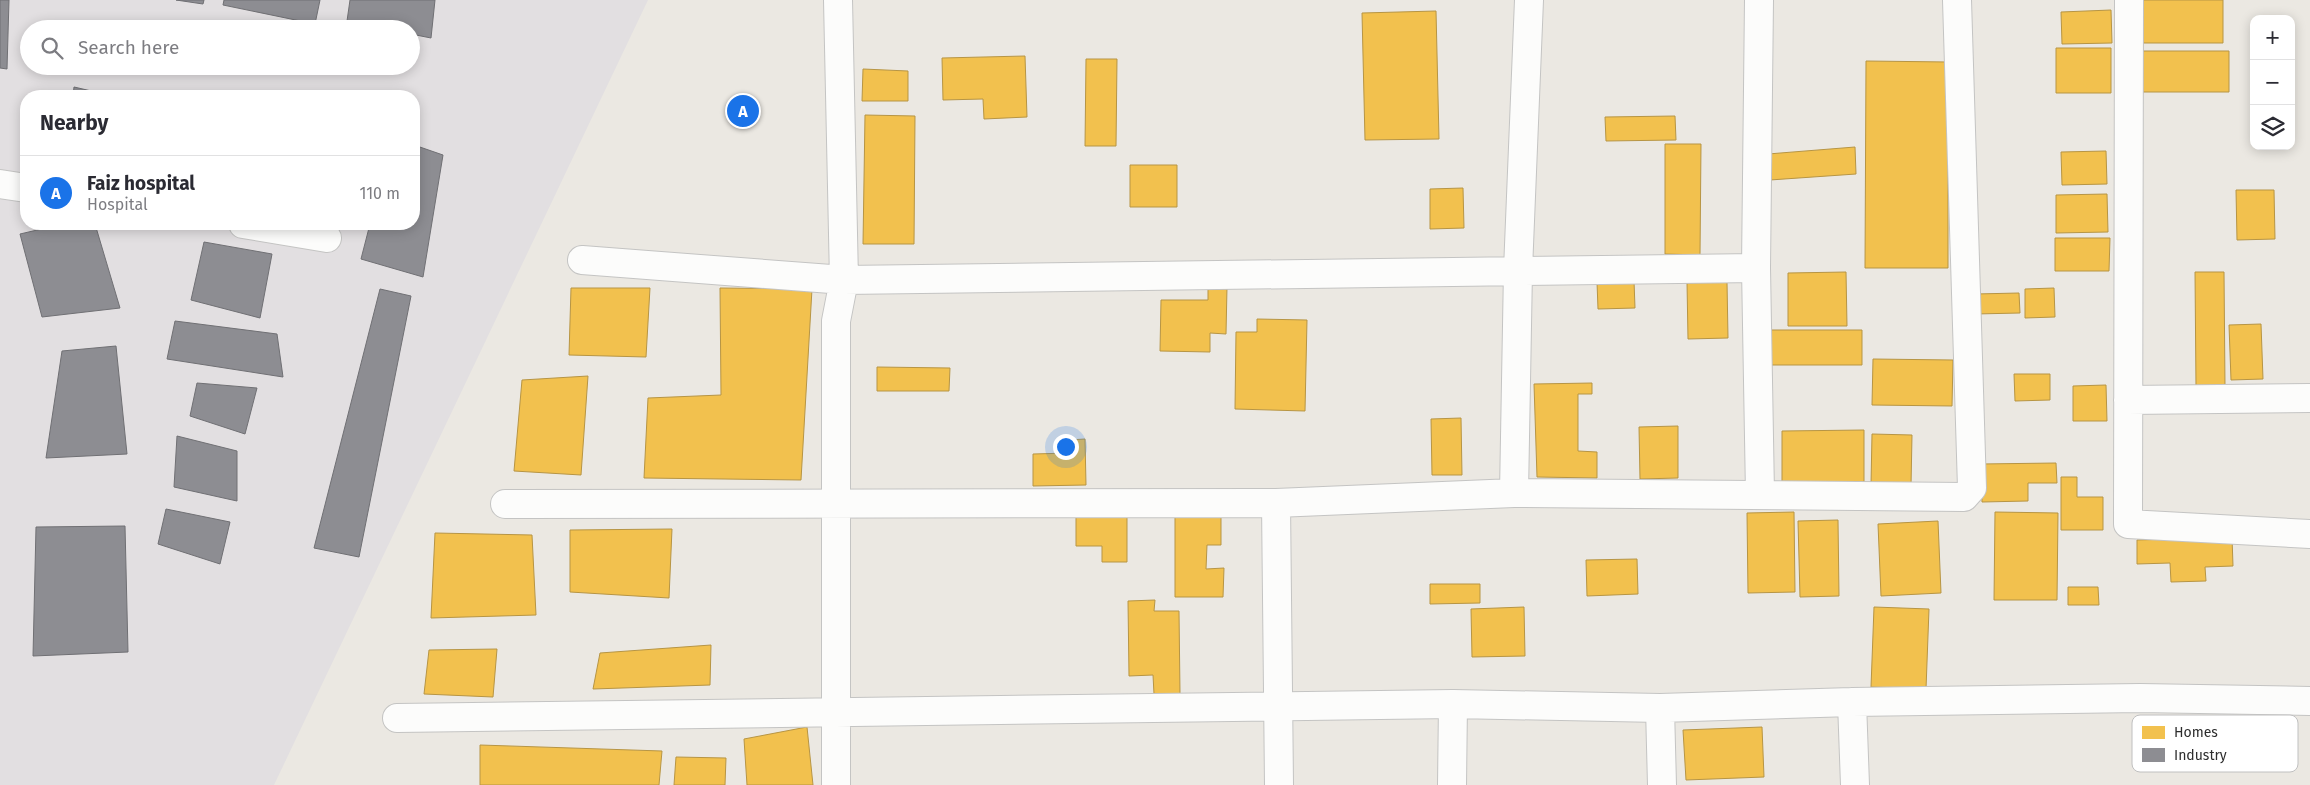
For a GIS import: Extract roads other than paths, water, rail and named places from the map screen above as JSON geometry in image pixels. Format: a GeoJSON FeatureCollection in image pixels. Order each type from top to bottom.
{"type":"FeatureCollection","features":[{"type":"Feature","properties":{"kind":"street"},"geometry":{"type":"LineString","coordinates":[[836,785],[836,321],[844,280],[838,0]]}},
{"type":"Feature","properties":{"kind":"street"},"geometry":{"type":"LineString","coordinates":[[1514,493],[1518,270],[1529,0]]}},
{"type":"Feature","properties":{"kind":"street"},"geometry":{"type":"LineString","coordinates":[[1759,0],[1756,268],[1760,494]]}},
{"type":"Feature","properties":{"kind":"street"},"geometry":{"type":"LineString","coordinates":[[505,504],[1276,504],[1514,493],[1964,497],[1972,488],[1957,0]]}},
{"type":"Feature","properties":{"kind":"street"},"geometry":{"type":"LineString","coordinates":[[2129,0],[2128,524],[2310,534]]}},
{"type":"Feature","properties":{"kind":"street"},"geometry":{"type":"LineString","coordinates":[[0,184],[20,187]]}},
{"type":"Feature","properties":{"kind":"street"},"geometry":{"type":"LineString","coordinates":[[279,230],[328,238]]}},
{"type":"Feature","properties":{"kind":"street"},"geometry":{"type":"LineString","coordinates":[[582,260],[844,280],[1756,268]]}},
{"type":"Feature","properties":{"kind":"street"},"geometry":{"type":"LineString","coordinates":[[2128,400],[2310,398]]}},
{"type":"Feature","properties":{"kind":"street"},"geometry":{"type":"LineString","coordinates":[[1276,504],[1279,785]]}},
{"type":"Feature","properties":{"kind":"street"},"geometry":{"type":"LineString","coordinates":[[397,718],[1453,704],[1660,708],[1852,702],[2140,698],[2310,701]]}},
{"type":"Feature","properties":{"kind":"street"},"geometry":{"type":"LineString","coordinates":[[1852,702],[1855,785]]}},
{"type":"Feature","properties":{"kind":"street"},"geometry":{"type":"LineString","coordinates":[[1452,785],[1453,704]]}},
{"type":"Feature","properties":{"kind":"street"},"geometry":{"type":"LineString","coordinates":[[1660,708],[1662,785]]}},
{"type":"Feature","properties":{"kind":"place","name":"Faiz hospital"},"geometry":{"type":"Point","coordinates":[743,111]}}]}
